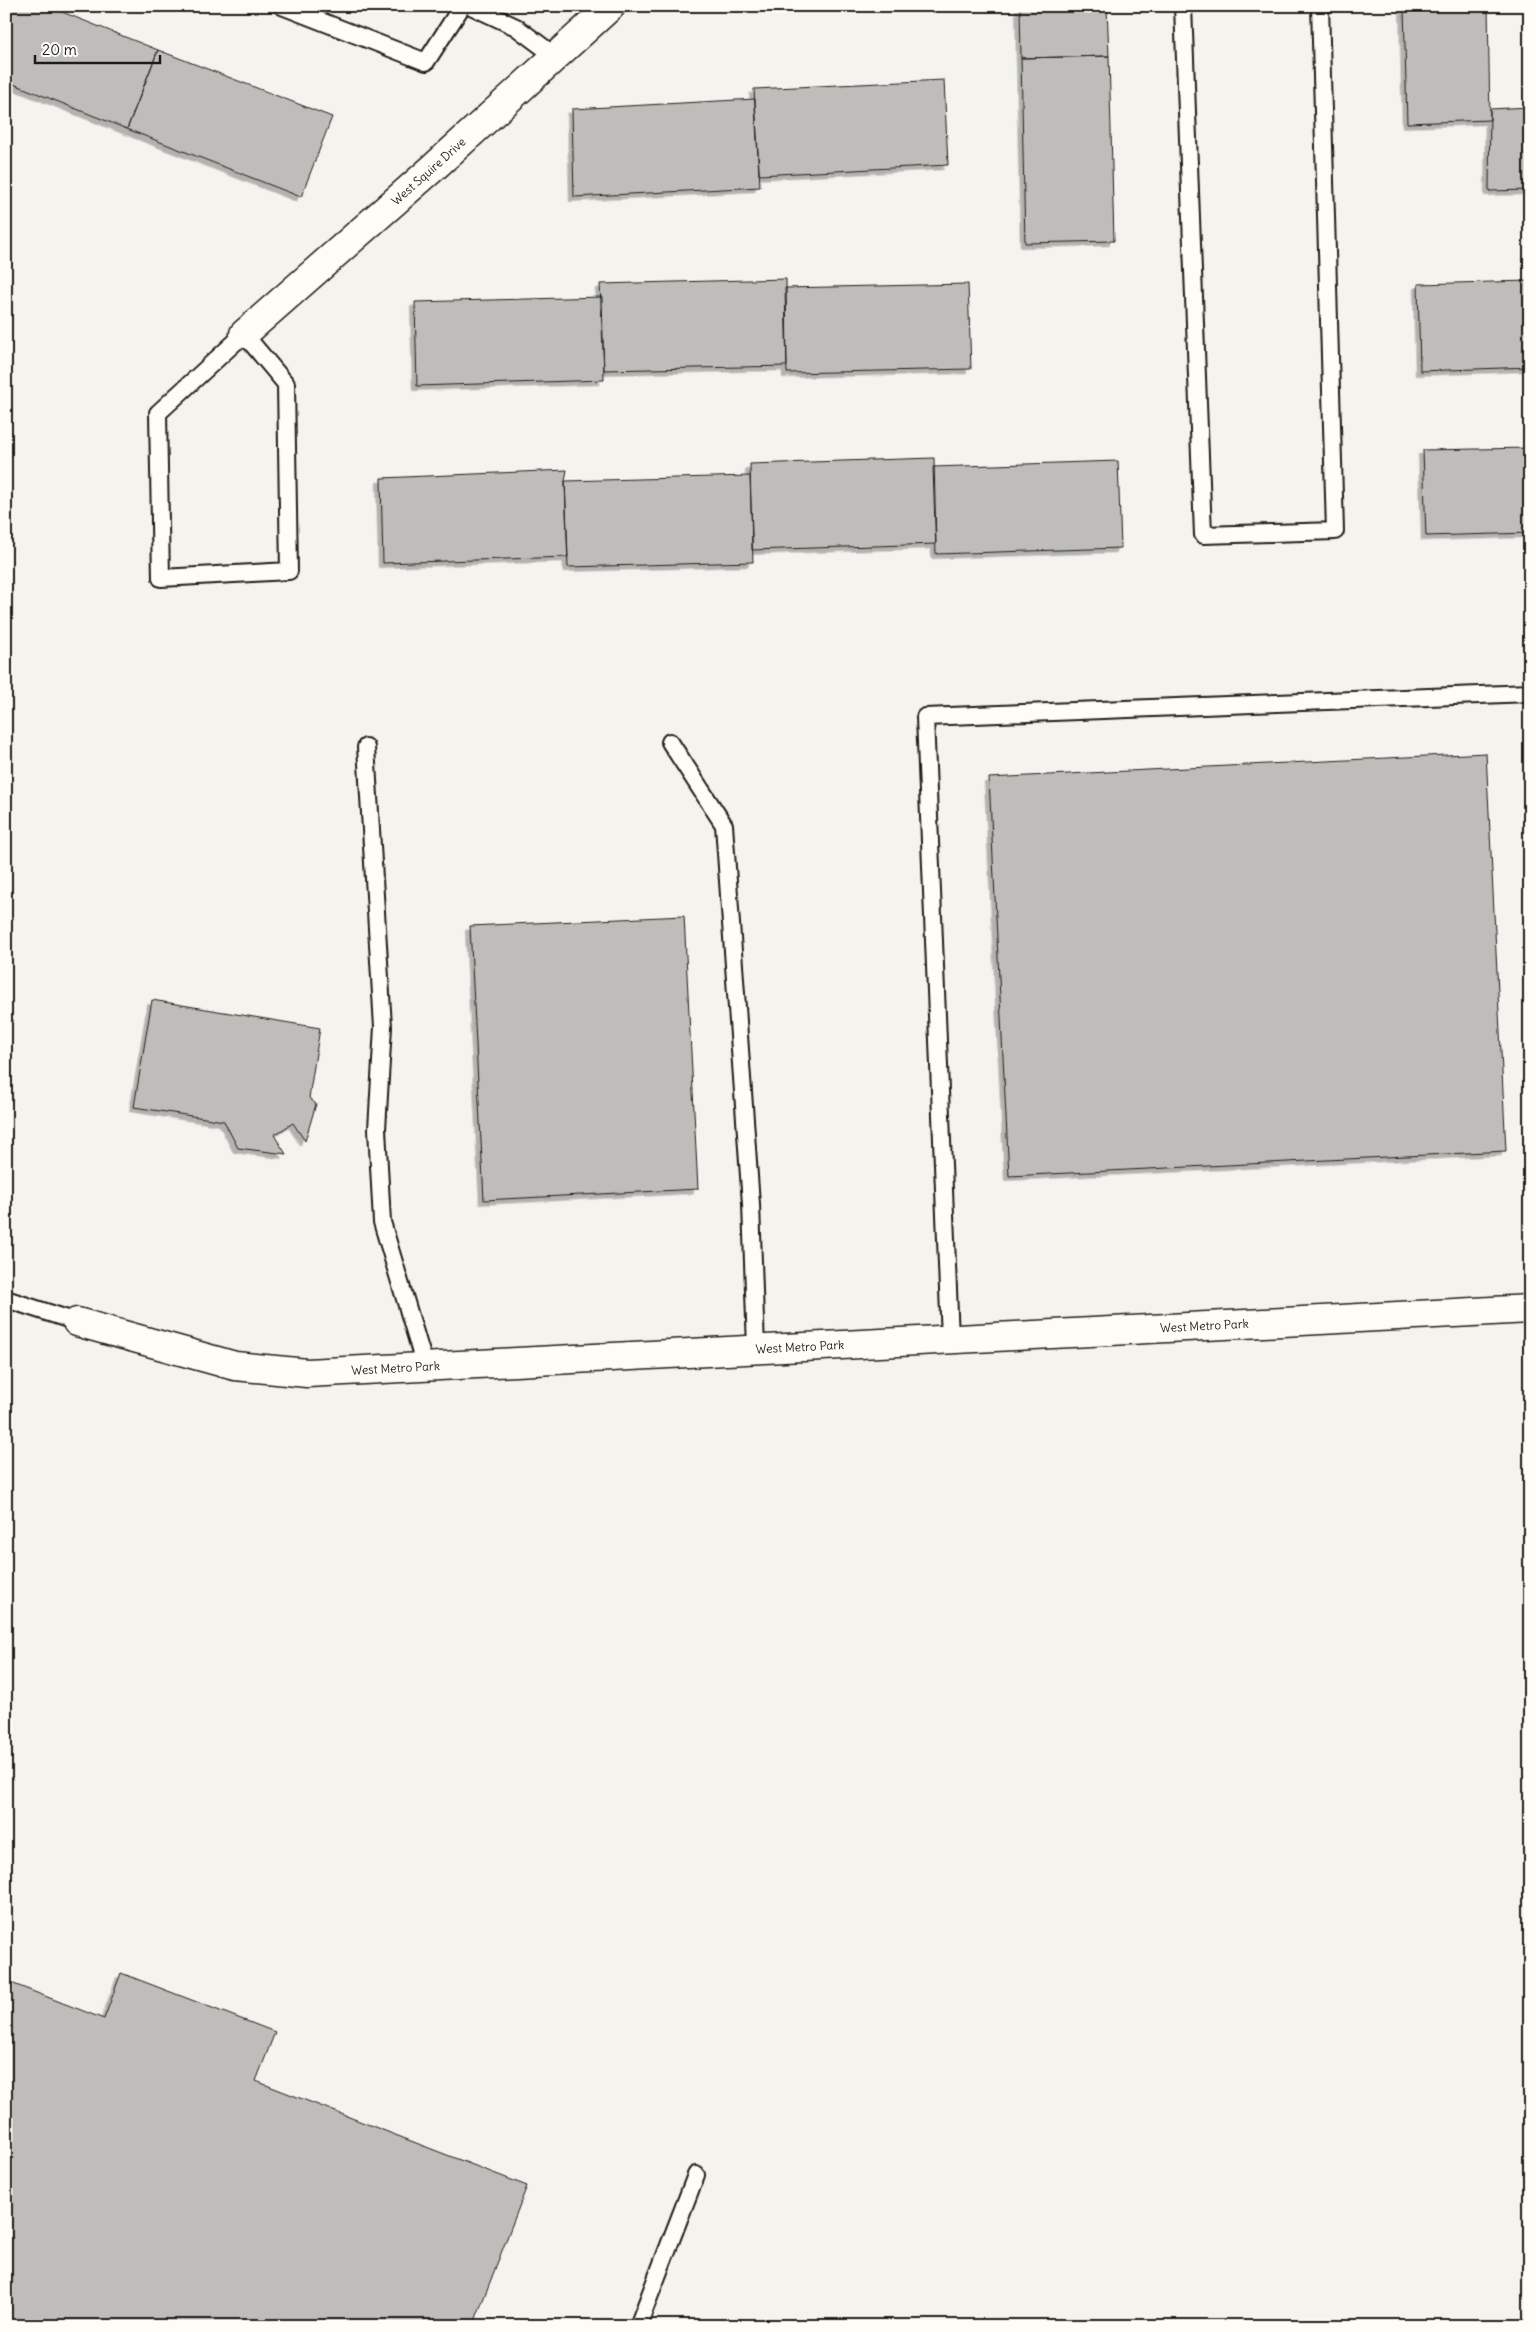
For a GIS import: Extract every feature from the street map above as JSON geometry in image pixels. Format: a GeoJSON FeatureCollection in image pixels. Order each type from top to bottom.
{"type":"FeatureCollection","features":[{"type":"Feature","properties":{"kind":"street","name":"West Squire Drive"},"geometry":{"type":"LineString","coordinates":[[244,334],[433,168],[611,6]]}},
{"type":"Feature","properties":{"kind":"street","name":"West Metro Park"},"geometry":{"type":"LineString","coordinates":[[77,1322],[235,1366],[307,1372],[1530,1309]]}},
{"type":"Feature","properties":{"kind":"lane"},"geometry":{"type":"LineString","coordinates":[[282,6],[426,62],[462,6]]}},
{"type":"Feature","properties":{"kind":"lane"},"geometry":{"type":"LineString","coordinates":[[471,6],[516,27],[555,56]]}},
{"type":"Feature","properties":{"kind":"lane"},"geometry":{"type":"LineString","coordinates":[[1183,6],[1203,535],[1335,531],[1320,6]]}},
{"type":"Feature","properties":{"kind":"lane"},"geometry":{"type":"LineString","coordinates":[[244,334],[286,384],[289,571],[161,578],[158,414],[244,334]]}},
{"type":"Feature","properties":{"kind":"lane"},"geometry":{"type":"LineString","coordinates":[[950,1339],[925,717],[1530,693]]}},
{"type":"Feature","properties":{"kind":"lane"},"geometry":{"type":"LineString","coordinates":[[670,742],[724,825],[751,1204],[756,1349]]}},
{"type":"Feature","properties":{"kind":"lane"},"geometry":{"type":"LineString","coordinates":[[366,747],[383,1027],[377,1129],[382,1222],[425,1366]]}},
{"type":"Feature","properties":{"kind":"lane"},"geometry":{"type":"LineString","coordinates":[[6,1299],[77,1322]]}},
{"type":"Feature","properties":{"kind":"lane"},"geometry":{"type":"LineString","coordinates":[[638,2326],[696,2176]]}},
{"type":"Feature","properties":{"kind":"building"},"geometry":{"type":"Polygon","coordinates":[[[6,6],[47,6],[158,50],[127,129],[6,81],[6,6]]]}},
{"type":"Feature","properties":{"kind":"building"},"geometry":{"type":"Polygon","coordinates":[[[1020,6],[1107,6],[1109,56],[1021,58],[1020,6]]]}},
{"type":"Feature","properties":{"kind":"building"},"geometry":{"type":"Polygon","coordinates":[[[1404,6],[1488,6],[1490,120],[1407,123],[1404,6]]]}},
{"type":"Feature","properties":{"kind":"building"},"geometry":{"type":"Polygon","coordinates":[[[158,50],[332,117],[301,197],[127,129],[158,50]]]}},
{"type":"Feature","properties":{"kind":"building"},"geometry":{"type":"Polygon","coordinates":[[[1109,56],[1114,241],[1025,243],[1021,58],[1109,56]]]}},
{"type":"Feature","properties":{"kind":"building"},"geometry":{"type":"Polygon","coordinates":[[[944,80],[948,165],[759,175],[754,89],[944,80]]]}},
{"type":"Feature","properties":{"kind":"building"},"geometry":{"type":"Polygon","coordinates":[[[755,99],[760,187],[574,197],[572,109],[755,99]]]}},
{"type":"Feature","properties":{"kind":"building"},"geometry":{"type":"Polygon","coordinates":[[[1530,107],[1530,190],[1489,191],[1490,109],[1530,107]]]}},
{"type":"Feature","properties":{"kind":"building"},"geometry":{"type":"Polygon","coordinates":[[[786,279],[787,366],[604,370],[600,284],[786,279]]]}},
{"type":"Feature","properties":{"kind":"building"},"geometry":{"type":"Polygon","coordinates":[[[1530,281],[1530,367],[1420,371],[1418,284],[1530,281]]]}},
{"type":"Feature","properties":{"kind":"building"},"geometry":{"type":"Polygon","coordinates":[[[968,284],[971,369],[787,373],[785,288],[968,284]]]}},
{"type":"Feature","properties":{"kind":"building"},"geometry":{"type":"Polygon","coordinates":[[[602,297],[604,380],[417,386],[415,302],[602,297]]]}},
{"type":"Feature","properties":{"kind":"building"},"geometry":{"type":"Polygon","coordinates":[[[1530,448],[1530,533],[1426,536],[1423,450],[1530,448]]]}},
{"type":"Feature","properties":{"kind":"building"},"geometry":{"type":"Polygon","coordinates":[[[934,458],[936,544],[752,550],[750,464],[934,458]]]}},
{"type":"Feature","properties":{"kind":"building"},"geometry":{"type":"Polygon","coordinates":[[[1118,461],[1121,548],[936,554],[933,467],[1118,461]]]}},
{"type":"Feature","properties":{"kind":"building"},"geometry":{"type":"Polygon","coordinates":[[[567,470],[565,481],[568,557],[383,563],[381,478],[567,470]]]}},
{"type":"Feature","properties":{"kind":"building"},"geometry":{"type":"Polygon","coordinates":[[[750,476],[753,562],[568,567],[565,481],[750,476]]]}},
{"type":"Feature","properties":{"kind":"building"},"geometry":{"type":"Polygon","coordinates":[[[1486,753],[1506,1151],[1009,1176],[989,778],[1486,753]]]}},
{"type":"Feature","properties":{"kind":"building"},"geometry":{"type":"Polygon","coordinates":[[[684,916],[698,1189],[484,1200],[470,926],[684,916]]]}},
{"type":"Feature","properties":{"kind":"building"},"geometry":{"type":"Polygon","coordinates":[[[152,1000],[320,1028],[309,1098],[316,1104],[305,1141],[293,1123],[274,1135],[286,1154],[238,1148],[224,1121],[134,1107],[152,1000]]]}},
{"type":"Feature","properties":{"kind":"building"},"geometry":{"type":"Polygon","coordinates":[[[121,1973],[275,2032],[256,2081],[527,2186],[473,2326],[6,2326],[6,1981],[104,2019],[121,1973]]]}}]}
